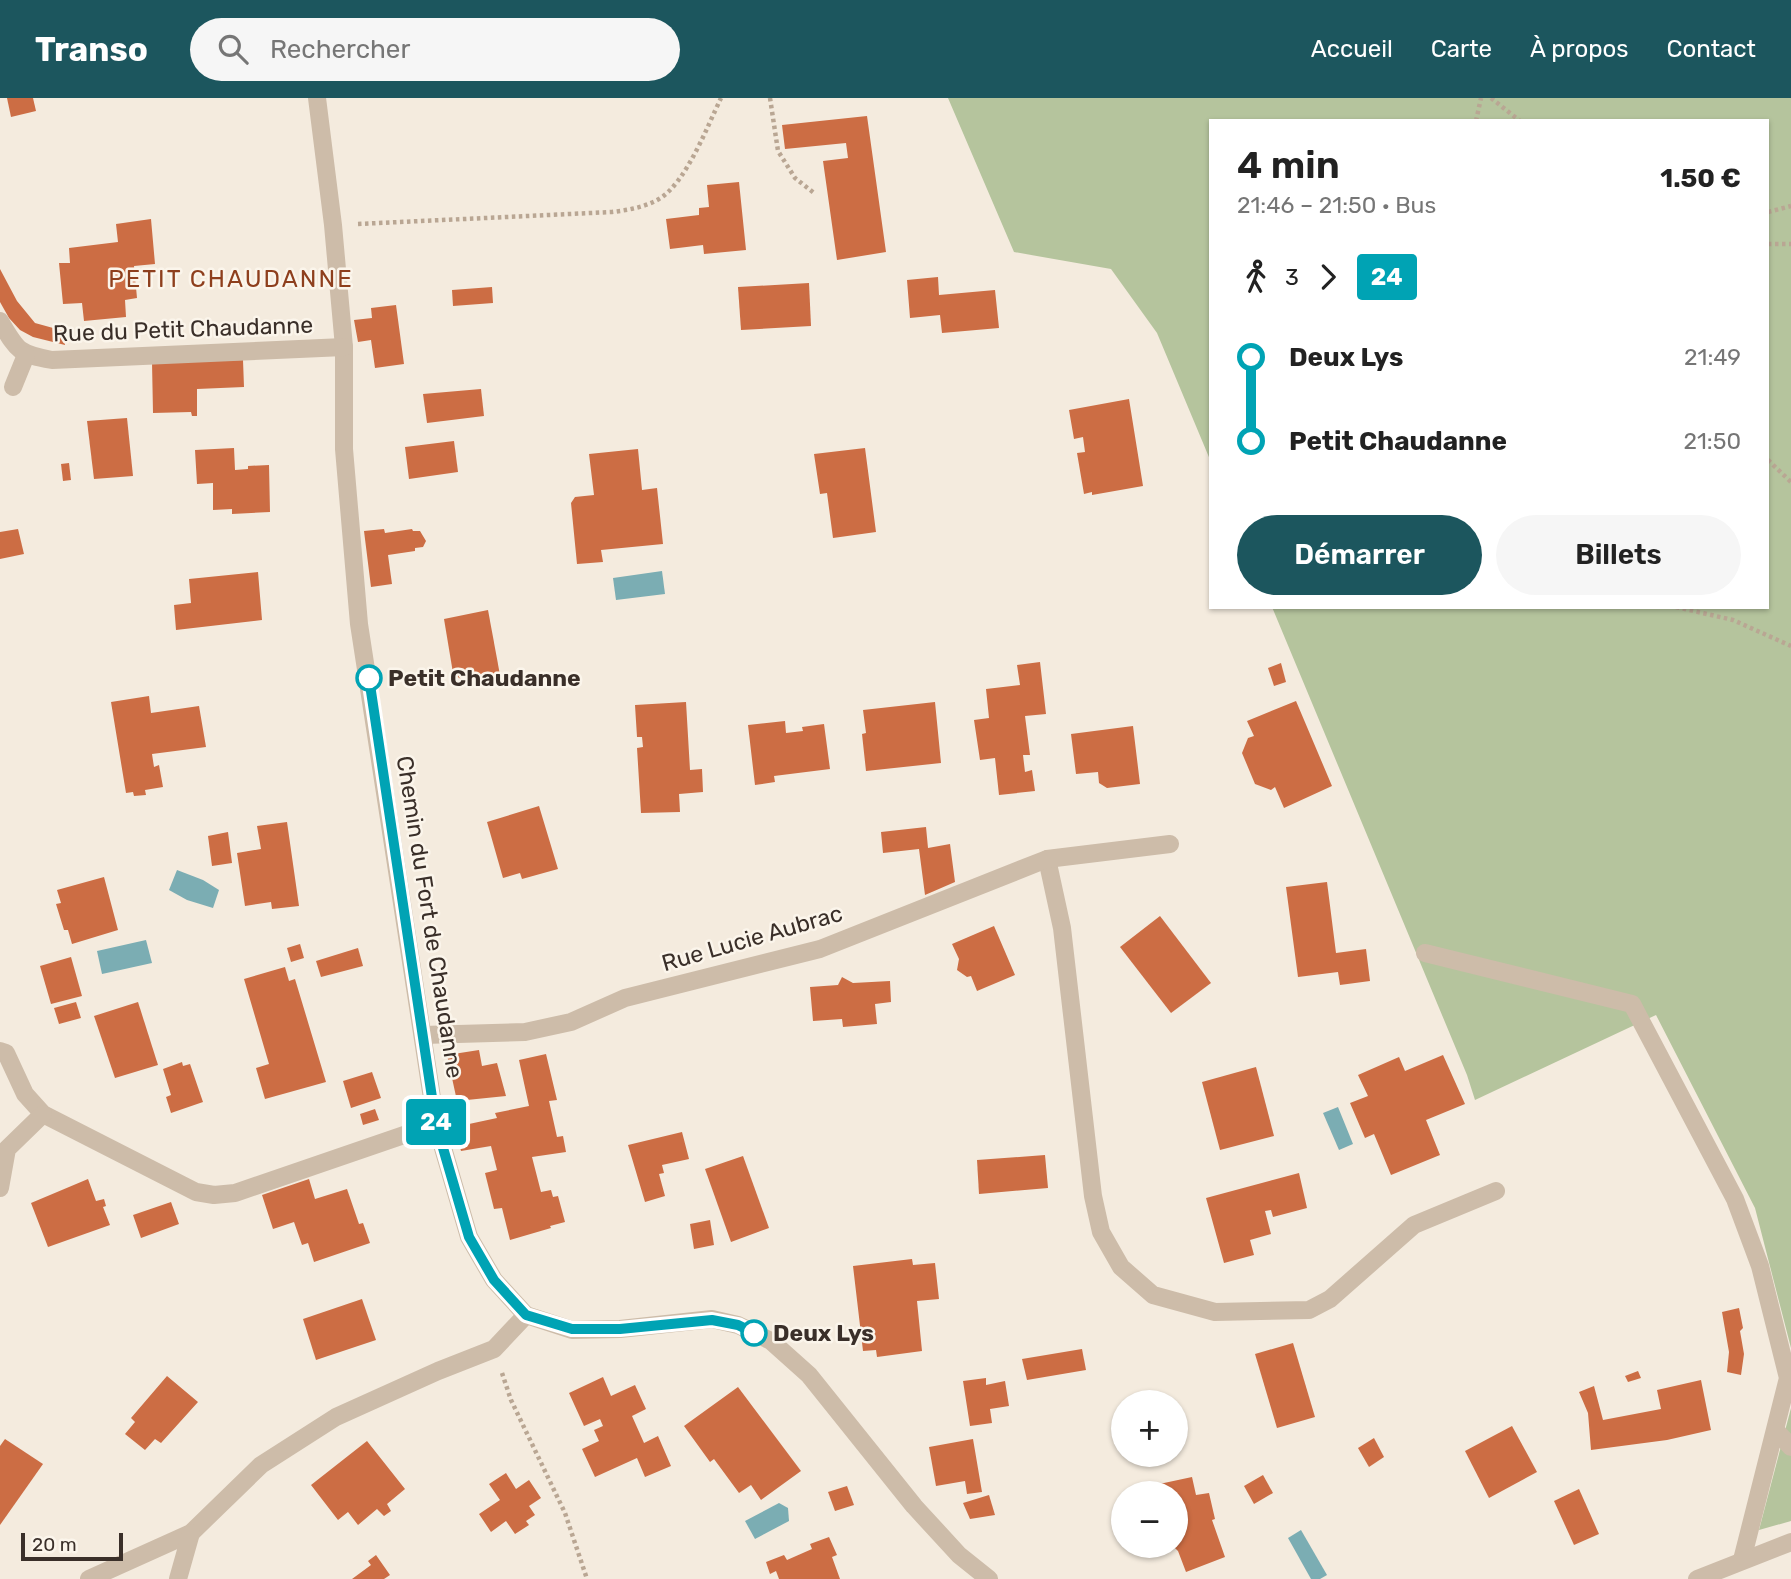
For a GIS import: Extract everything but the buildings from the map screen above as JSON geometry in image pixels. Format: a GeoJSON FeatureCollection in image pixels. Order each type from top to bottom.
{"type":"FeatureCollection","features":[{"type":"Feature","properties":{"kind":"street","name":"Chemin du Fort de Chaudanne"},"geometry":{"type":"LineString","coordinates":[[317,98],[333,225],[344,348],[344,449],[359,624],[436,1124],[469,1237],[494,1280],[526,1315]]}},
{"type":"Feature","properties":{"kind":"street","name":"Rue du Petit Chaudanne"},"geometry":{"type":"LineString","coordinates":[[0,321],[15,346],[26,355],[52,360],[344,348]]}},
{"type":"Feature","properties":{"kind":"street"},"geometry":{"type":"LineString","coordinates":[[13,387],[26,355]]}},
{"type":"Feature","properties":{"kind":"street","name":"Rue Lucie Aubrac"},"geometry":{"type":"LineString","coordinates":[[424,1035],[525,1032],[571,1022],[625,998],[820,949],[1047,859],[1170,844]]}},
{"type":"Feature","properties":{"kind":"street"},"geometry":{"type":"LineString","coordinates":[[1047,859],[1062,928],[1093,1196],[1101,1232],[1121,1266],[1153,1295],[1216,1312],[1309,1310],[1330,1299],[1414,1225],[1496,1191]]}},
{"type":"Feature","properties":{"kind":"street"},"geometry":{"type":"LineString","coordinates":[[1425,953],[1632,1004],[1735,1199],[1760,1266],[1788,1378],[1742,1560]]}},
{"type":"Feature","properties":{"kind":"street"},"geometry":{"type":"LineString","coordinates":[[0,1051],[6,1053],[24,1094],[43,1114],[196,1192],[214,1195],[235,1193],[436,1124]]}},
{"type":"Feature","properties":{"kind":"street"},"geometry":{"type":"LineString","coordinates":[[0,1188],[3,1145],[43,1114]]}},
{"type":"Feature","properties":{"kind":"street"},"geometry":{"type":"LineString","coordinates":[[89,1579],[191,1533],[261,1465],[336,1417],[494,1349],[526,1315],[572,1329],[620,1329],[712,1320],[738,1325],[771,1341],[809,1375],[914,1506],[959,1555],[989,1579]]}},
{"type":"Feature","properties":{"kind":"street"},"geometry":{"type":"LineString","coordinates":[[1776,1431],[1791,1447]]}},
{"type":"Feature","properties":{"kind":"street"},"geometry":{"type":"LineString","coordinates":[[178,1579],[191,1533]]}},
{"type":"Feature","properties":{"kind":"street"},"geometry":{"type":"LineString","coordinates":[[1697,1579],[1791,1542]]}},
{"type":"Feature","properties":{"kind":"path"},"geometry":{"type":"LineString","coordinates":[[333,225],[612,212],[641,207],[661,198],[679,183],[721,98]]}},
{"type":"Feature","properties":{"kind":"path"},"geometry":{"type":"LineString","coordinates":[[770,98],[778,151],[795,178],[814,193]]}},
{"type":"Feature","properties":{"kind":"path"},"geometry":{"type":"LineString","coordinates":[[1476,119],[1481,98]]}},
{"type":"Feature","properties":{"kind":"path"},"geometry":{"type":"LineString","coordinates":[[1491,98],[1517,119]]}},
{"type":"Feature","properties":{"kind":"path"},"geometry":{"type":"LineString","coordinates":[[1769,212],[1791,206]]}},
{"type":"Feature","properties":{"kind":"path"},"geometry":{"type":"LineString","coordinates":[[1769,244],[1791,244]]}},
{"type":"Feature","properties":{"kind":"path"},"geometry":{"type":"LineString","coordinates":[[1769,461],[1791,482]]}},
{"type":"Feature","properties":{"kind":"path"},"geometry":{"type":"LineString","coordinates":[[1685,609],[1733,620],[1791,646]]}},
{"type":"Feature","properties":{"kind":"path"},"geometry":{"type":"LineString","coordinates":[[494,1349],[511,1400],[565,1514],[587,1579]]}},
{"type":"Feature","properties":{"kind":"green space"},"geometry":{"type":"Polygon","coordinates":[[[948,98],[1791,98],[1791,1348],[1755,1208],[1656,1015],[1475,1100],[1467,1075],[1273,609],[1769,609],[1769,119],[1209,119],[1209,457],[1157,333],[1111,269],[1014,252],[948,98]]]}},
{"type":"Feature","properties":{"kind":"green space"},"geometry":{"type":"Polygon","coordinates":[[[1791,1408],[1791,1521],[1759,1530],[1791,1408]]]}},
{"type":"Feature","properties":{"kind":"water"},"geometry":{"type":"Polygon","coordinates":[[[662,571],[665,594],[616,600],[613,578],[662,571]]]}},
{"type":"Feature","properties":{"kind":"water"},"geometry":{"type":"Polygon","coordinates":[[[177,870],[203,880],[219,890],[213,908],[187,900],[169,890],[177,870]]]}},
{"type":"Feature","properties":{"kind":"water"},"geometry":{"type":"Polygon","coordinates":[[[146,940],[152,963],[102,974],[97,951],[146,940]]]}},
{"type":"Feature","properties":{"kind":"water"},"geometry":{"type":"Polygon","coordinates":[[[1338,1107],[1353,1144],[1339,1150],[1323,1113],[1338,1107]]]}},
{"type":"Feature","properties":{"kind":"water"},"geometry":{"type":"Polygon","coordinates":[[[779,1503],[788,1508],[789,1521],[755,1539],[745,1521],[779,1503]]]}},
{"type":"Feature","properties":{"kind":"water"},"geometry":{"type":"Polygon","coordinates":[[[1301,1530],[1327,1575],[1320,1579],[1311,1579],[1288,1538],[1301,1530]]]}},
{"type":"Feature","properties":{"kind":"bus line","name":"24"},"geometry":{"type":"LineString","coordinates":[[369,678],[436,1124],[469,1237],[494,1280],[526,1315],[572,1329],[620,1329],[712,1320],[738,1325],[754,1333]]}},
{"type":"Feature","properties":{"kind":"place","name":"Petit Chaudanne"},"geometry":{"type":"Point","coordinates":[369,678]}},
{"type":"Feature","properties":{"kind":"place","name":"Deux Lys"},"geometry":{"type":"Point","coordinates":[754,1333]}},
{"type":"Feature","properties":{"kind":"district","name":"PETIT CHAUDANNE"},"geometry":{"type":"Point","coordinates":[231,279]}}]}
